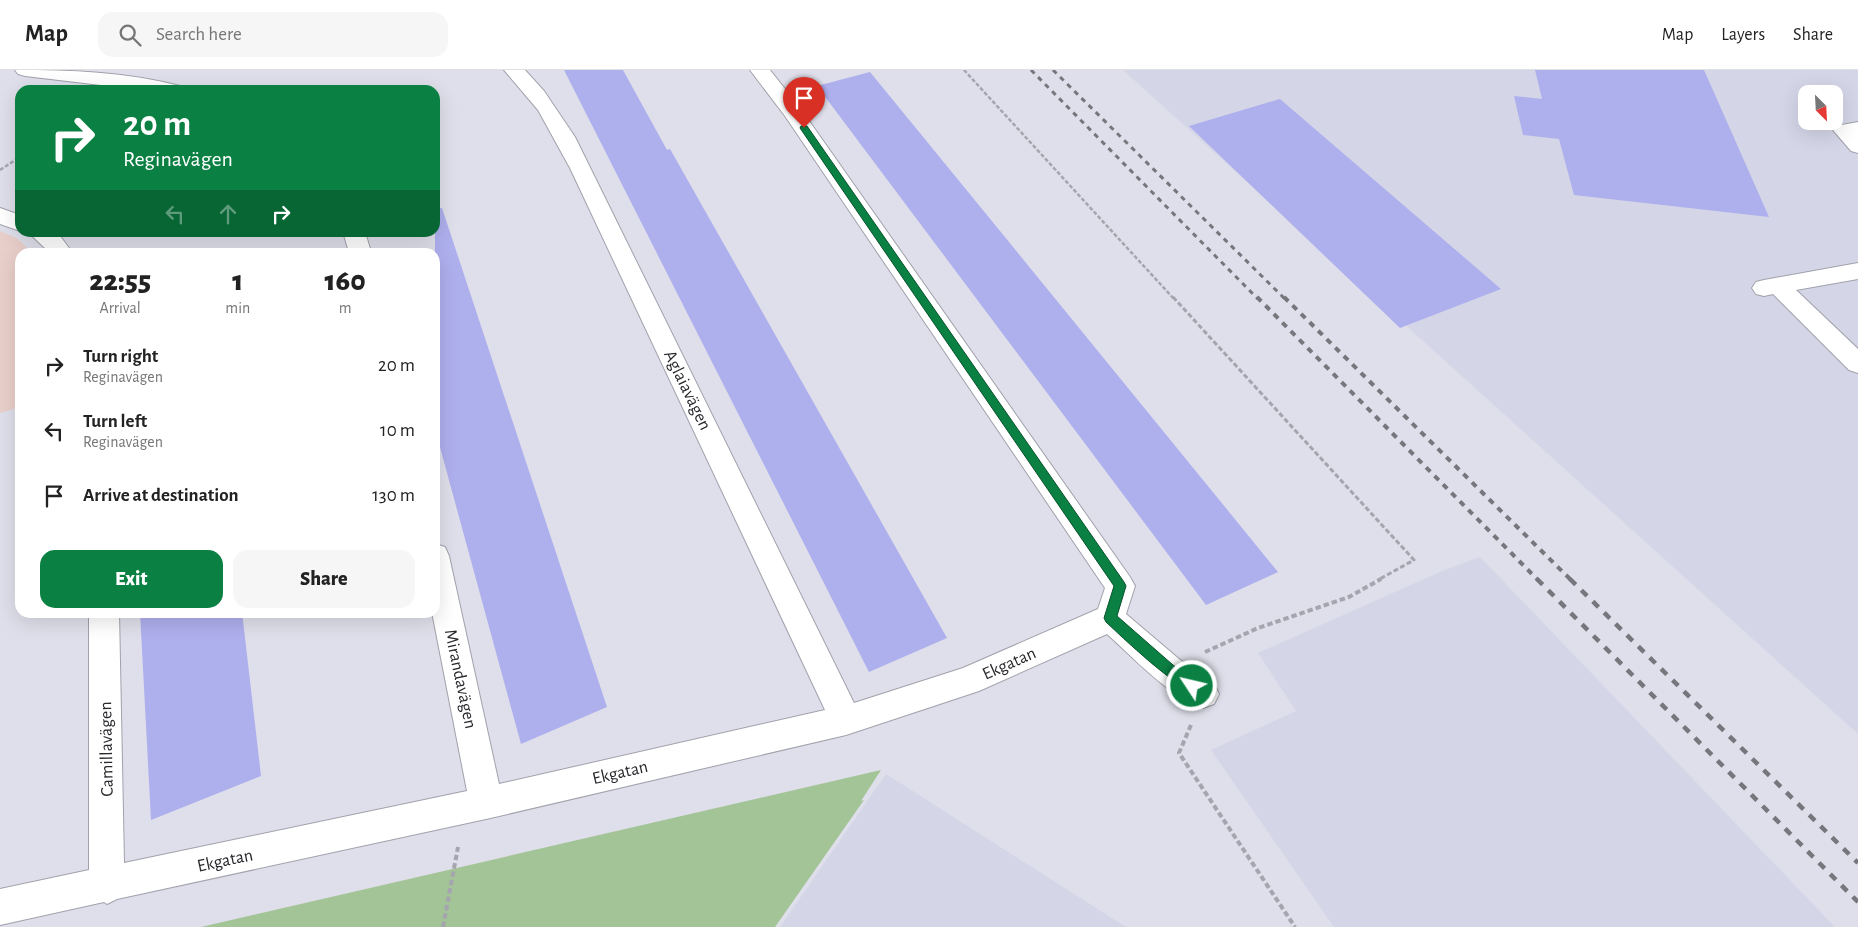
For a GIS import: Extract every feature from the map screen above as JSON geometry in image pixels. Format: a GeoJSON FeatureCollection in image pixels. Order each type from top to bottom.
{"type":"FeatureCollection","features":[{"type":"Feature","properties":{"kind":"street"},"geometry":{"type":"LineString","coordinates":[[25,70],[144,85]]}},
{"type":"Feature","properties":{"kind":"street","name":"Aglaiavägen"},"geometry":{"type":"LineString","coordinates":[[514,70],[528,83],[556,121],[579,165],[846,720]]}},
{"type":"Feature","properties":{"kind":"street"},"geometry":{"type":"LineString","coordinates":[[760,70],[798,120],[1120,586],[1110,618],[1168,669],[1203,694]]}},
{"type":"Feature","properties":{"kind":"street"},"geometry":{"type":"LineString","coordinates":[[1858,128],[1843,130],[1858,147]]}},
{"type":"Feature","properties":{"kind":"street"},"geometry":{"type":"LineString","coordinates":[[0,215],[15,222]]}},
{"type":"Feature","properties":{"kind":"street"},"geometry":{"type":"LineString","coordinates":[[48,237],[58,248]]}},
{"type":"Feature","properties":{"kind":"street"},"geometry":{"type":"LineString","coordinates":[[1858,271],[1769,287],[1858,364]]}},
{"type":"Feature","properties":{"kind":"street","name":"Mirandavägen"},"geometry":{"type":"LineString","coordinates":[[440,580],[486,803]]}},
{"type":"Feature","properties":{"kind":"street","name":"Camillavägen"},"geometry":{"type":"LineString","coordinates":[[104,618],[107,886]]}},
{"type":"Feature","properties":{"kind":"street","name":"Ekgatan"},"geometry":{"type":"LineString","coordinates":[[0,908],[486,803],[846,720],[968,681],[1110,618]]}},
{"type":"Feature","properties":{"kind":"path"},"geometry":{"type":"LineString","coordinates":[[964,70],[1414,560],[1349,597],[1258,628],[1168,669]]}},
{"type":"Feature","properties":{"kind":"path"},"geometry":{"type":"LineString","coordinates":[[0,170],[15,160]]}},
{"type":"Feature","properties":{"kind":"path"},"geometry":{"type":"LineString","coordinates":[[1203,694],[1179,752],[1295,927]]}},
{"type":"Feature","properties":{"kind":"path"},"geometry":{"type":"LineString","coordinates":[[443,927],[458,845],[486,803]]}},
{"type":"Feature","properties":{"kind":"shaded area"},"geometry":{"type":"Polygon","coordinates":[[[1123,70],[1858,70],[1858,734],[1123,70]]]}},
{"type":"Feature","properties":{"kind":"shaded area"},"geometry":{"type":"Polygon","coordinates":[[[0,231],[18,239],[27,248],[15,248],[15,408],[0,413],[0,231]]]}},
{"type":"Feature","properties":{"kind":"shaded area"},"geometry":{"type":"Polygon","coordinates":[[[1480,557],[1835,927],[1334,927],[1211,750],[1296,711],[1258,653],[1442,571],[1480,557]]]}},
{"type":"Feature","properties":{"kind":"shaded area"},"geometry":{"type":"Polygon","coordinates":[[[886,774],[1126,927],[780,927],[886,774]]]}},
{"type":"Feature","properties":{"kind":"green space"},"geometry":{"type":"Polygon","coordinates":[[[881,770],[861,801],[864,800],[775,927],[201,927],[881,770]]]}},
{"type":"Feature","properties":{"kind":"building"},"geometry":{"type":"Polygon","coordinates":[[[564,70],[623,70],[667,150],[670,149],[947,638],[869,672],[564,70]]]}},
{"type":"Feature","properties":{"kind":"building"},"geometry":{"type":"Polygon","coordinates":[[[1535,70],[1704,70],[1769,217],[1574,195],[1559,139],[1523,135],[1514,96],[1542,99],[1535,70]]]}},
{"type":"Feature","properties":{"kind":"building"},"geometry":{"type":"Polygon","coordinates":[[[870,72],[1278,572],[1206,605],[817,86],[870,72]]]}},
{"type":"Feature","properties":{"kind":"building"},"geometry":{"type":"Polygon","coordinates":[[[1280,99],[1501,289],[1400,328],[1189,126],[1280,99]]]}},
{"type":"Feature","properties":{"kind":"building"},"geometry":{"type":"Polygon","coordinates":[[[440,208],[442,208],[607,707],[521,744],[440,447],[440,248],[435,248],[435,237],[440,237],[440,208]]]}},
{"type":"Feature","properties":{"kind":"building"},"geometry":{"type":"Polygon","coordinates":[[[140,618],[243,618],[261,776],[151,820],[140,618]]]}},
{"type":"Feature","properties":{"kind":"railway"},"geometry":{"type":"LineString","coordinates":[[1031,70],[1258,299]]}},
{"type":"Feature","properties":{"kind":"railway"},"geometry":{"type":"LineString","coordinates":[[1053,70],[1285,299]]}},
{"type":"Feature","properties":{"kind":"railway"},"geometry":{"type":"LineString","coordinates":[[1257,297],[1538,580]]}},
{"type":"Feature","properties":{"kind":"railway"},"geometry":{"type":"LineString","coordinates":[[1284,297],[1571,580]]}},
{"type":"Feature","properties":{"kind":"railway"},"geometry":{"type":"LineString","coordinates":[[1537,579],[1858,902]]}},
{"type":"Feature","properties":{"kind":"railway"},"geometry":{"type":"LineString","coordinates":[[1570,579],[1858,863]]}},
{"type":"Feature","properties":{"kind":"route"},"geometry":{"type":"LineString","coordinates":[[804,128],[1120,586],[1110,618],[1168,669],[1192,686]]}}]}
